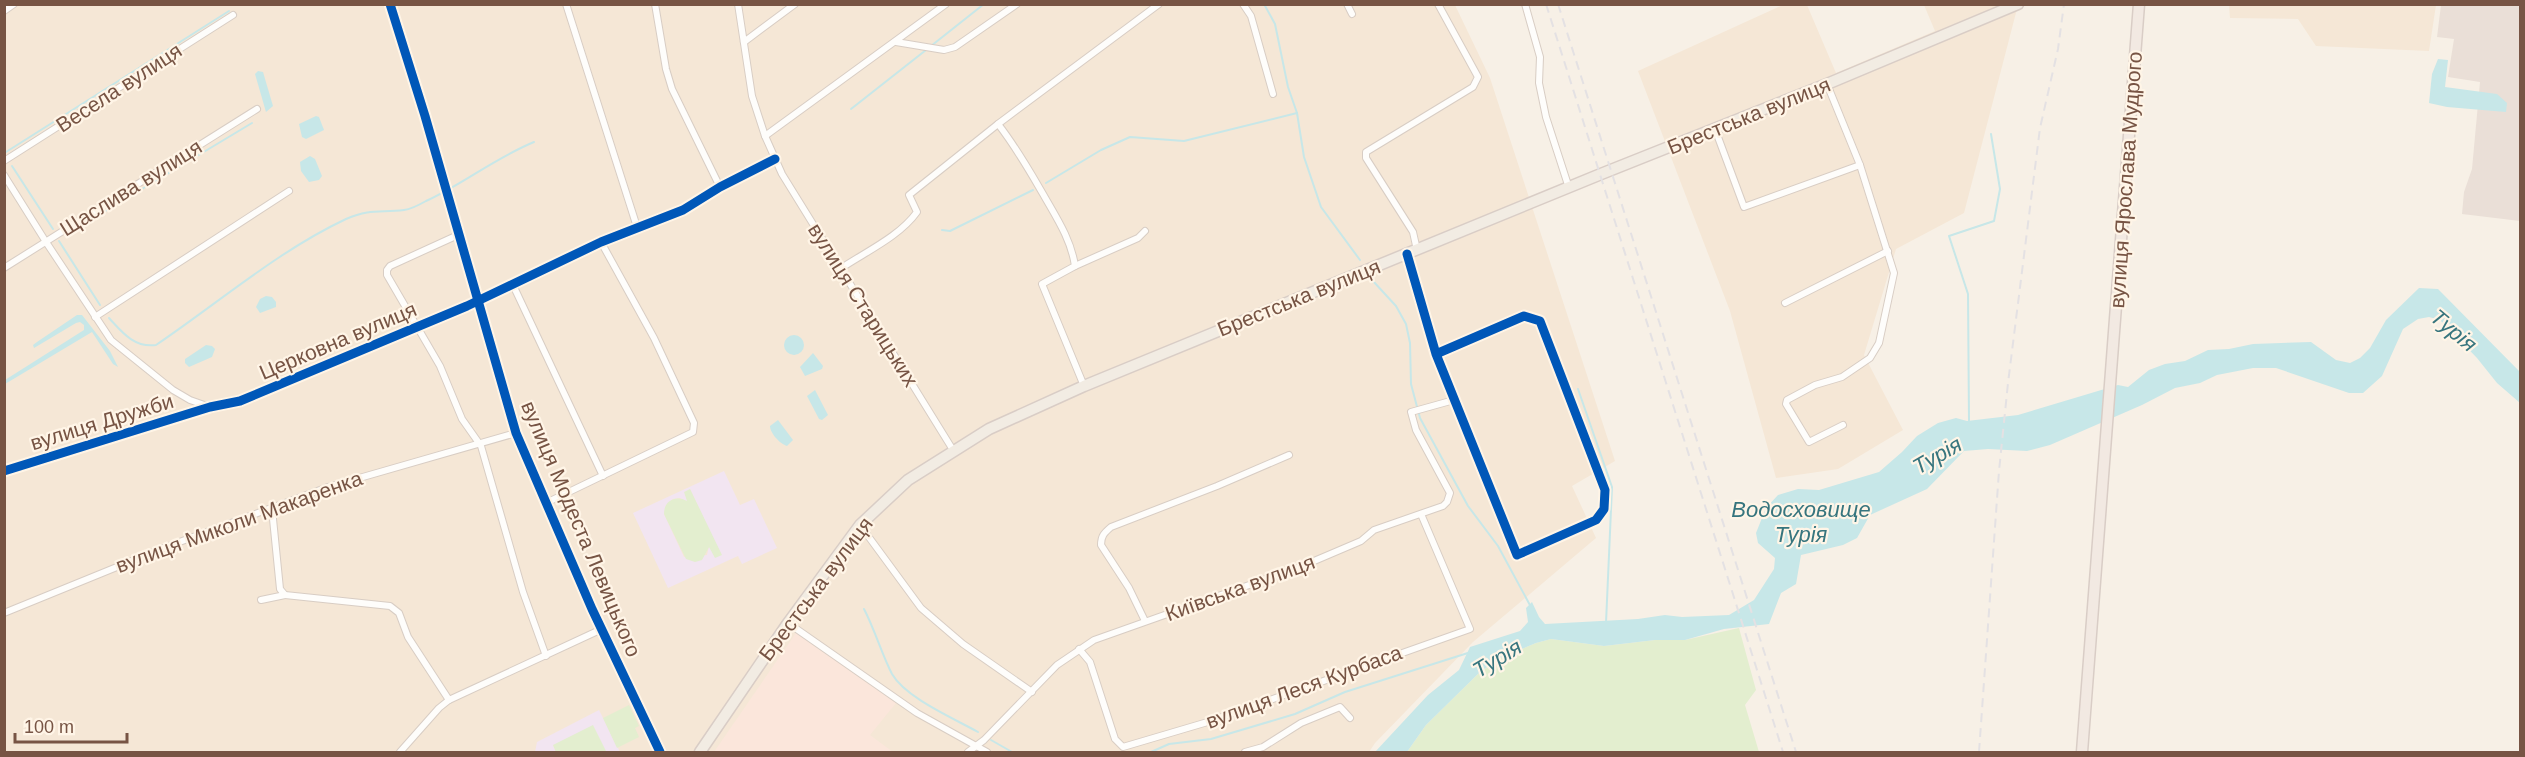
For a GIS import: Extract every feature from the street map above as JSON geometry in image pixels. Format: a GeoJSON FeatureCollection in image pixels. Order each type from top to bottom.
{"type":"FeatureCollection","features":[{"type":"Feature","properties":{"kind":"highway","name":"вулиця Ярослава Мудрого"},"geometry":{"type":"LineString","coordinates":[[2082,753],[2139,4]]}},
{"type":"Feature","properties":{"kind":"main road","name":"Брестська вулиця"},"geometry":{"type":"LineString","coordinates":[[700,753],[788,623],[860,525],[908,480],[953,450],[999,424],[1084,386],[1827,84],[1994,10],[2018,4]]}},
{"type":"Feature","properties":{"kind":"street"},"geometry":{"type":"LineString","coordinates":[[4,11],[14,4]]}},
{"type":"Feature","properties":{"kind":"street","name":"вулиця Модеста Левицького"},"geometry":{"type":"LineString","coordinates":[[390,4],[447,190],[516,432],[602,629],[660,753]]}},
{"type":"Feature","properties":{"kind":"street"},"geometry":{"type":"LineString","coordinates":[[566,4],[637,227]]}},
{"type":"Feature","properties":{"kind":"street"},"geometry":{"type":"LineString","coordinates":[[655,4],[666,69],[720,187],[775,159]]}},
{"type":"Feature","properties":{"kind":"street","name":"вулиця Старицьких"},"geometry":{"type":"LineString","coordinates":[[738,4],[752,96],[775,159],[840,269],[953,450]]}},
{"type":"Feature","properties":{"kind":"street"},"geometry":{"type":"LineString","coordinates":[[744,42],[795,4]]}},
{"type":"Feature","properties":{"kind":"street"},"geometry":{"type":"LineString","coordinates":[[765,135],[946,4]]}},
{"type":"Feature","properties":{"kind":"street"},"geometry":{"type":"LineString","coordinates":[[896,42],[944,50],[955,47],[1017,4]]}},
{"type":"Feature","properties":{"kind":"street"},"geometry":{"type":"LineString","coordinates":[[840,269],[913,218],[917,212],[909,195],[998,124],[1159,4]]}},
{"type":"Feature","properties":{"kind":"street"},"geometry":{"type":"LineString","coordinates":[[1243,4],[1251,16],[1274,94]]}},
{"type":"Feature","properties":{"kind":"street"},"geometry":{"type":"LineString","coordinates":[[1347,4],[1352,14]]}},
{"type":"Feature","properties":{"kind":"street"},"geometry":{"type":"LineString","coordinates":[[1436,354],[1524,316],[1540,321],[1547,334],[1605,490],[1604,509],[1596,520],[1517,555],[1436,354],[1412,252],[1413,232],[1366,158],[1366,152],[1477,82],[1478,77],[1438,4]]}},
{"type":"Feature","properties":{"kind":"street"},"geometry":{"type":"LineString","coordinates":[[1525,4],[1540,57],[1539,83],[1546,117],[1569,189]]}},
{"type":"Feature","properties":{"kind":"street","name":"Весела вулиця"},"geometry":{"type":"LineString","coordinates":[[4,161],[233,15]]}},
{"type":"Feature","properties":{"kind":"street"},"geometry":{"type":"LineString","coordinates":[[1827,84],[1860,165],[1894,273],[1879,343],[1873,353],[1851,372],[1809,387],[1787,400],[1786,404],[1809,442],[1843,425]]}},
{"type":"Feature","properties":{"kind":"street","name":"Щаслива вулиця"},"geometry":{"type":"LineString","coordinates":[[4,268],[257,109]]}},
{"type":"Feature","properties":{"kind":"street"},"geometry":{"type":"LineString","coordinates":[[998,124],[1032,171],[1058,219],[1075,266]]}},
{"type":"Feature","properties":{"kind":"street"},"geometry":{"type":"LineString","coordinates":[[1715,129],[1744,207],[1860,165]]}},
{"type":"Feature","properties":{"kind":"street"},"geometry":{"type":"LineString","coordinates":[[4,175],[95,317],[121,350],[173,390],[190,400],[210,407]]}},
{"type":"Feature","properties":{"kind":"street","name":"Церковна вулиця"},"geometry":{"type":"LineString","coordinates":[[210,407],[240,401],[418,327],[513,285],[601,242],[683,210],[720,187]]}},
{"type":"Feature","properties":{"kind":"street"},"geometry":{"type":"LineString","coordinates":[[95,317],[289,191]]}},
{"type":"Feature","properties":{"kind":"street"},"geometry":{"type":"LineString","coordinates":[[1084,386],[1042,284],[1075,266],[1138,238],[1146,231]]}},
{"type":"Feature","properties":{"kind":"street","name":"Церковна вулиця"},"geometry":{"type":"LineString","coordinates":[[458,235],[387,270],[387,275],[440,366],[462,419],[478,443],[505,524],[523,592],[546,656]]}},
{"type":"Feature","properties":{"kind":"street"},"geometry":{"type":"LineString","coordinates":[[546,503],[693,432],[694,423],[654,338],[601,242]]}},
{"type":"Feature","properties":{"kind":"street"},"geometry":{"type":"LineString","coordinates":[[1785,303],[1888,250]]}},
{"type":"Feature","properties":{"kind":"street"},"geometry":{"type":"LineString","coordinates":[[513,285],[603,476]]}},
{"type":"Feature","properties":{"kind":"street","name":"Київська вулиця"},"geometry":{"type":"LineString","coordinates":[[968,753],[984,740],[1057,665],[1094,640],[1300,567],[1361,541],[1374,530],[1443,506],[1450,493],[1416,430],[1412,412],[1454,400]]}},
{"type":"Feature","properties":{"kind":"street","name":"вулиця Дружби"},"geometry":{"type":"LineString","coordinates":[[4,471],[210,407]]}},
{"type":"Feature","properties":{"kind":"street","name":"вулиця Миколи Макаренка"},"geometry":{"type":"LineString","coordinates":[[4,614],[187,539],[328,487],[516,432]]}},
{"type":"Feature","properties":{"kind":"street"},"geometry":{"type":"LineString","coordinates":[[1145,621],[1129,588],[1101,545],[1104,532],[1111,527],[1289,455]]}},
{"type":"Feature","properties":{"kind":"street"},"geometry":{"type":"LineString","coordinates":[[272,509],[280,589],[285,595]]}},
{"type":"Feature","properties":{"kind":"street","name":"вулиця Леся Курбаса"},"geometry":{"type":"LineString","coordinates":[[1079,649],[1090,662],[1115,739],[1123,747],[1211,721],[1470,629],[1421,514]]}},
{"type":"Feature","properties":{"kind":"street"},"geometry":{"type":"LineString","coordinates":[[860,525],[921,608],[963,644],[1032,692]]}},
{"type":"Feature","properties":{"kind":"street"},"geometry":{"type":"LineString","coordinates":[[261,600],[285,595],[390,606],[399,613],[408,637],[449,700]]}},
{"type":"Feature","properties":{"kind":"street"},"geometry":{"type":"LineString","coordinates":[[788,623],[917,713],[987,753]]}},
{"type":"Feature","properties":{"kind":"street"},"geometry":{"type":"LineString","coordinates":[[400,753],[439,708],[449,700],[602,629]]}},
{"type":"Feature","properties":{"kind":"street","name":"вулиця Леся Курбаса"},"geometry":{"type":"LineString","coordinates":[[1245,753],[1263,747],[1301,723],[1340,707],[1350,718]]}},
{"type":"Feature","properties":{"kind":"shaded area"},"geometry":{"type":"Polygon","coordinates":[[[2229,4],[2436,5],[2429,51],[2316,46],[2298,19],[2230,18],[2229,4]]]}},
{"type":"Feature","properties":{"kind":"shaded area"},"geometry":{"type":"Polygon","coordinates":[[[4,5],[1455,5],[1490,78],[1615,461],[1572,486],[1596,538],[1473,642],[1375,743],[1369,752],[5,752],[4,5]]]}},
{"type":"Feature","properties":{"kind":"shaded area"},"geometry":{"type":"Polygon","coordinates":[[[1783,5],[1807,5],[1836,73],[1935,31],[1924,5],[2018,5],[1964,213],[1896,249],[1864,355],[1903,430],[1838,469],[1776,478],[1730,311],[1638,71],[1783,5]]]}},
{"type":"Feature","properties":{"kind":"shaded area"},"geometry":{"type":"Polygon","coordinates":[[[2441,5],[2520,5],[2520,221],[2462,214],[2464,192],[2472,169],[2480,82],[2448,77],[2454,39],[2437,37],[2441,5]]]}},
{"type":"Feature","properties":{"kind":"shaded area"},"geometry":{"type":"Polygon","coordinates":[[[724,471],[740,505],[754,499],[777,548],[742,564],[738,556],[668,588],[633,513],[724,471]],[[690,489],[688,502],[680,498],[673,499],[666,505],[664,514],[684,557],[707,555],[709,546],[721,555],[690,489]]]}},
{"type":"Feature","properties":{"kind":"shaded area"},"geometry":{"type":"Polygon","coordinates":[[[796,633],[896,703],[870,735],[893,752],[714,752],[796,633]]]}},
{"type":"Feature","properties":{"kind":"shaded area"},"geometry":{"type":"Polygon","coordinates":[[[599,710],[620,752],[553,745],[556,752],[535,752],[537,742],[599,710]]]}},
{"type":"Feature","properties":{"kind":"green space"},"geometry":{"type":"Polygon","coordinates":[[[690,489],[722,555],[715,558],[709,547],[702,560],[695,562],[686,559],[664,514],[666,505],[671,500],[687,501],[684,492],[690,489]]]}},
{"type":"Feature","properties":{"kind":"green space"},"geometry":{"type":"Polygon","coordinates":[[[1739,628],[1756,690],[1745,705],[1759,752],[1407,752],[1426,725],[1479,673],[1498,659],[1536,643],[1551,639],[1604,646],[1655,640],[1685,640],[1739,628]]]}},
{"type":"Feature","properties":{"kind":"green space"},"geometry":{"type":"Polygon","coordinates":[[[629,705],[639,726],[635,728],[639,737],[617,748],[603,718],[629,705]]]}},
{"type":"Feature","properties":{"kind":"green space"},"geometry":{"type":"Polygon","coordinates":[[[593,725],[606,751],[556,752],[553,745],[593,725]]]}},
{"type":"Feature","properties":{"kind":"water"},"geometry":{"type":"Polygon","coordinates":[[[2438,59],[2448,60],[2445,87],[2497,94],[2507,103],[2506,112],[2447,107],[2429,103],[2432,74],[2438,59]]]}},
{"type":"Feature","properties":{"kind":"water"},"geometry":{"type":"Polygon","coordinates":[[[258,71],[263,72],[273,106],[266,112],[255,74],[258,71]]]}},
{"type":"Feature","properties":{"kind":"water"},"geometry":{"type":"Polygon","coordinates":[[[316,116],[319,117],[324,130],[306,139],[302,137],[299,124],[316,116]]]}},
{"type":"Feature","properties":{"kind":"water"},"geometry":{"type":"Polygon","coordinates":[[[310,156],[315,159],[322,176],[319,180],[309,182],[301,171],[300,162],[310,156]]]}},
{"type":"Feature","properties":{"kind":"water","name":"Водосховище Турія"},"geometry":{"type":"Polygon","coordinates":[[[2419,288],[2438,289],[2520,372],[2520,403],[2497,383],[2477,358],[2440,320],[2429,317],[2418,319],[2403,329],[2382,376],[2363,393],[2349,393],[2276,368],[2253,368],[2217,375],[2200,383],[2175,388],[2050,445],[2027,451],[1988,449],[1964,451],[1927,489],[1870,515],[1857,538],[1843,545],[1801,555],[1796,584],[1781,593],[1769,624],[1724,629],[1685,640],[1655,640],[1604,646],[1551,639],[1536,643],[1498,659],[1479,673],[1426,725],[1407,752],[1375,752],[1428,695],[1459,670],[1470,647],[1520,631],[1528,622],[1526,608],[1532,602],[1545,624],[1638,619],[1665,615],[1682,617],[1729,615],[1754,600],[1774,569],[1775,558],[1758,543],[1756,533],[1766,508],[1778,495],[1798,489],[1819,490],[1879,472],[1917,436],[1938,423],[1956,418],[1967,421],[2018,415],[2118,385],[2128,387],[2149,370],[2165,364],[2185,361],[2208,350],[2253,344],[2311,342],[2336,360],[2350,363],[2360,358],[2370,348],[2386,320],[2419,288]]]}},
{"type":"Feature","properties":{"kind":"water"},"geometry":{"type":"Polygon","coordinates":[[[266,296],[272,297],[276,302],[276,307],[260,313],[256,307],[260,299],[266,296]]]}},
{"type":"Feature","properties":{"kind":"water"},"geometry":{"type":"Polygon","coordinates":[[[77,315],[82,315],[110,351],[118,367],[113,364],[92,332],[5,384],[5,380],[84,330],[84,325],[80,322],[76,323],[34,348],[33,345],[77,315]]]}},
{"type":"Feature","properties":{"kind":"water"},"geometry":{"type":"Polygon","coordinates":[[[794,335],[801,338],[804,345],[801,352],[794,355],[787,352],[784,345],[787,338],[794,335]]]}},
{"type":"Feature","properties":{"kind":"water"},"geometry":{"type":"Polygon","coordinates":[[[206,345],[215,349],[212,357],[189,367],[185,359],[206,345]]]}},
{"type":"Feature","properties":{"kind":"water"},"geometry":{"type":"Polygon","coordinates":[[[813,353],[823,366],[822,369],[805,376],[800,367],[813,353]]]}},
{"type":"Feature","properties":{"kind":"water"},"geometry":{"type":"Polygon","coordinates":[[[815,390],[828,415],[822,420],[819,419],[807,396],[815,390]]]}},
{"type":"Feature","properties":{"kind":"water"},"geometry":{"type":"Polygon","coordinates":[[[778,420],[793,440],[787,446],[776,438],[770,429],[770,426],[778,420]]]}},
{"type":"Feature","properties":{"kind":"waterway"},"geometry":{"type":"LineString","coordinates":[[931,46],[984,4]]}},
{"type":"Feature","properties":{"kind":"waterway"},"geometry":{"type":"LineString","coordinates":[[1264,4],[1275,24],[1288,87],[1297,113],[1304,157],[1321,207],[1360,260]]}},
{"type":"Feature","properties":{"kind":"waterway"},"geometry":{"type":"LineString","coordinates":[[6,152],[229,11]]}},
{"type":"Feature","properties":{"kind":"waterway"},"geometry":{"type":"LineString","coordinates":[[851,109],[926,50]]}},
{"type":"Feature","properties":{"kind":"waterway"},"geometry":{"type":"LineString","coordinates":[[1046,183],[1101,150],[1130,137],[1184,141],[1297,113]]}},
{"type":"Feature","properties":{"kind":"waterway"},"geometry":{"type":"LineString","coordinates":[[77,228],[252,123]]}},
{"type":"Feature","properties":{"kind":"waterway"},"geometry":{"type":"LineString","coordinates":[[1969,422],[1968,294],[1949,236],[1994,221],[2000,189],[1991,134]]}},
{"type":"Feature","properties":{"kind":"waterway"},"geometry":{"type":"LineString","coordinates":[[109,318],[135,341],[141,344],[156,345],[272,262],[321,232],[362,213],[415,207],[534,142]]}},
{"type":"Feature","properties":{"kind":"waterway"},"geometry":{"type":"LineString","coordinates":[[12,166],[53,229]]}},
{"type":"Feature","properties":{"kind":"waterway"},"geometry":{"type":"LineString","coordinates":[[942,230],[950,231],[1033,190]]}},
{"type":"Feature","properties":{"kind":"waterway"},"geometry":{"type":"LineString","coordinates":[[59,241],[100,305]]}},
{"type":"Feature","properties":{"kind":"waterway"},"geometry":{"type":"LineString","coordinates":[[1373,281],[1396,306],[1406,324],[1410,343],[1411,384],[1420,418],[1468,506],[1498,546],[1531,607]]}},
{"type":"Feature","properties":{"kind":"waterway"},"geometry":{"type":"LineString","coordinates":[[1578,389],[1612,487],[1606,623]]}},
{"type":"Feature","properties":{"kind":"waterway"},"geometry":{"type":"LineString","coordinates":[[864,609],[888,667],[899,683],[931,707],[978,732]]}},
{"type":"Feature","properties":{"kind":"waterway","name":"Турія"},"geometry":{"type":"LineString","coordinates":[[1151,752],[1169,744],[1211,739],[1295,714],[1345,692],[1471,652]]}},
{"type":"Feature","properties":{"kind":"waterway"},"geometry":{"type":"LineString","coordinates":[[991,740],[1012,752]]}},
{"type":"Feature","properties":{"kind":"railway"},"geometry":{"type":"LineString","coordinates":[[1546,4],[1783,752]]}},
{"type":"Feature","properties":{"kind":"railway"},"geometry":{"type":"LineString","coordinates":[[1558,4],[1796,752]]}},
{"type":"Feature","properties":{"kind":"railway"},"geometry":{"type":"LineString","coordinates":[[1979,752],[1999,471],[2008,383],[2040,128],[2058,49],[2064,4]]}},
{"type":"Feature","properties":{"kind":"cycle path"},"geometry":{"type":"LineString","coordinates":[[390,4],[425,116],[516,433],[592,609],[660,752]]}},
{"type":"Feature","properties":{"kind":"cycle path"},"geometry":{"type":"LineString","coordinates":[[4,471],[210,407],[240,401],[467,306],[601,242],[683,210],[720,187],[775,159]]}},
{"type":"Feature","properties":{"kind":"cycle path"},"geometry":{"type":"LineString","coordinates":[[1407,254],[1436,354],[1517,555],[1596,520],[1604,509],[1605,490],[1540,321],[1524,316],[1436,354]]}}]}
